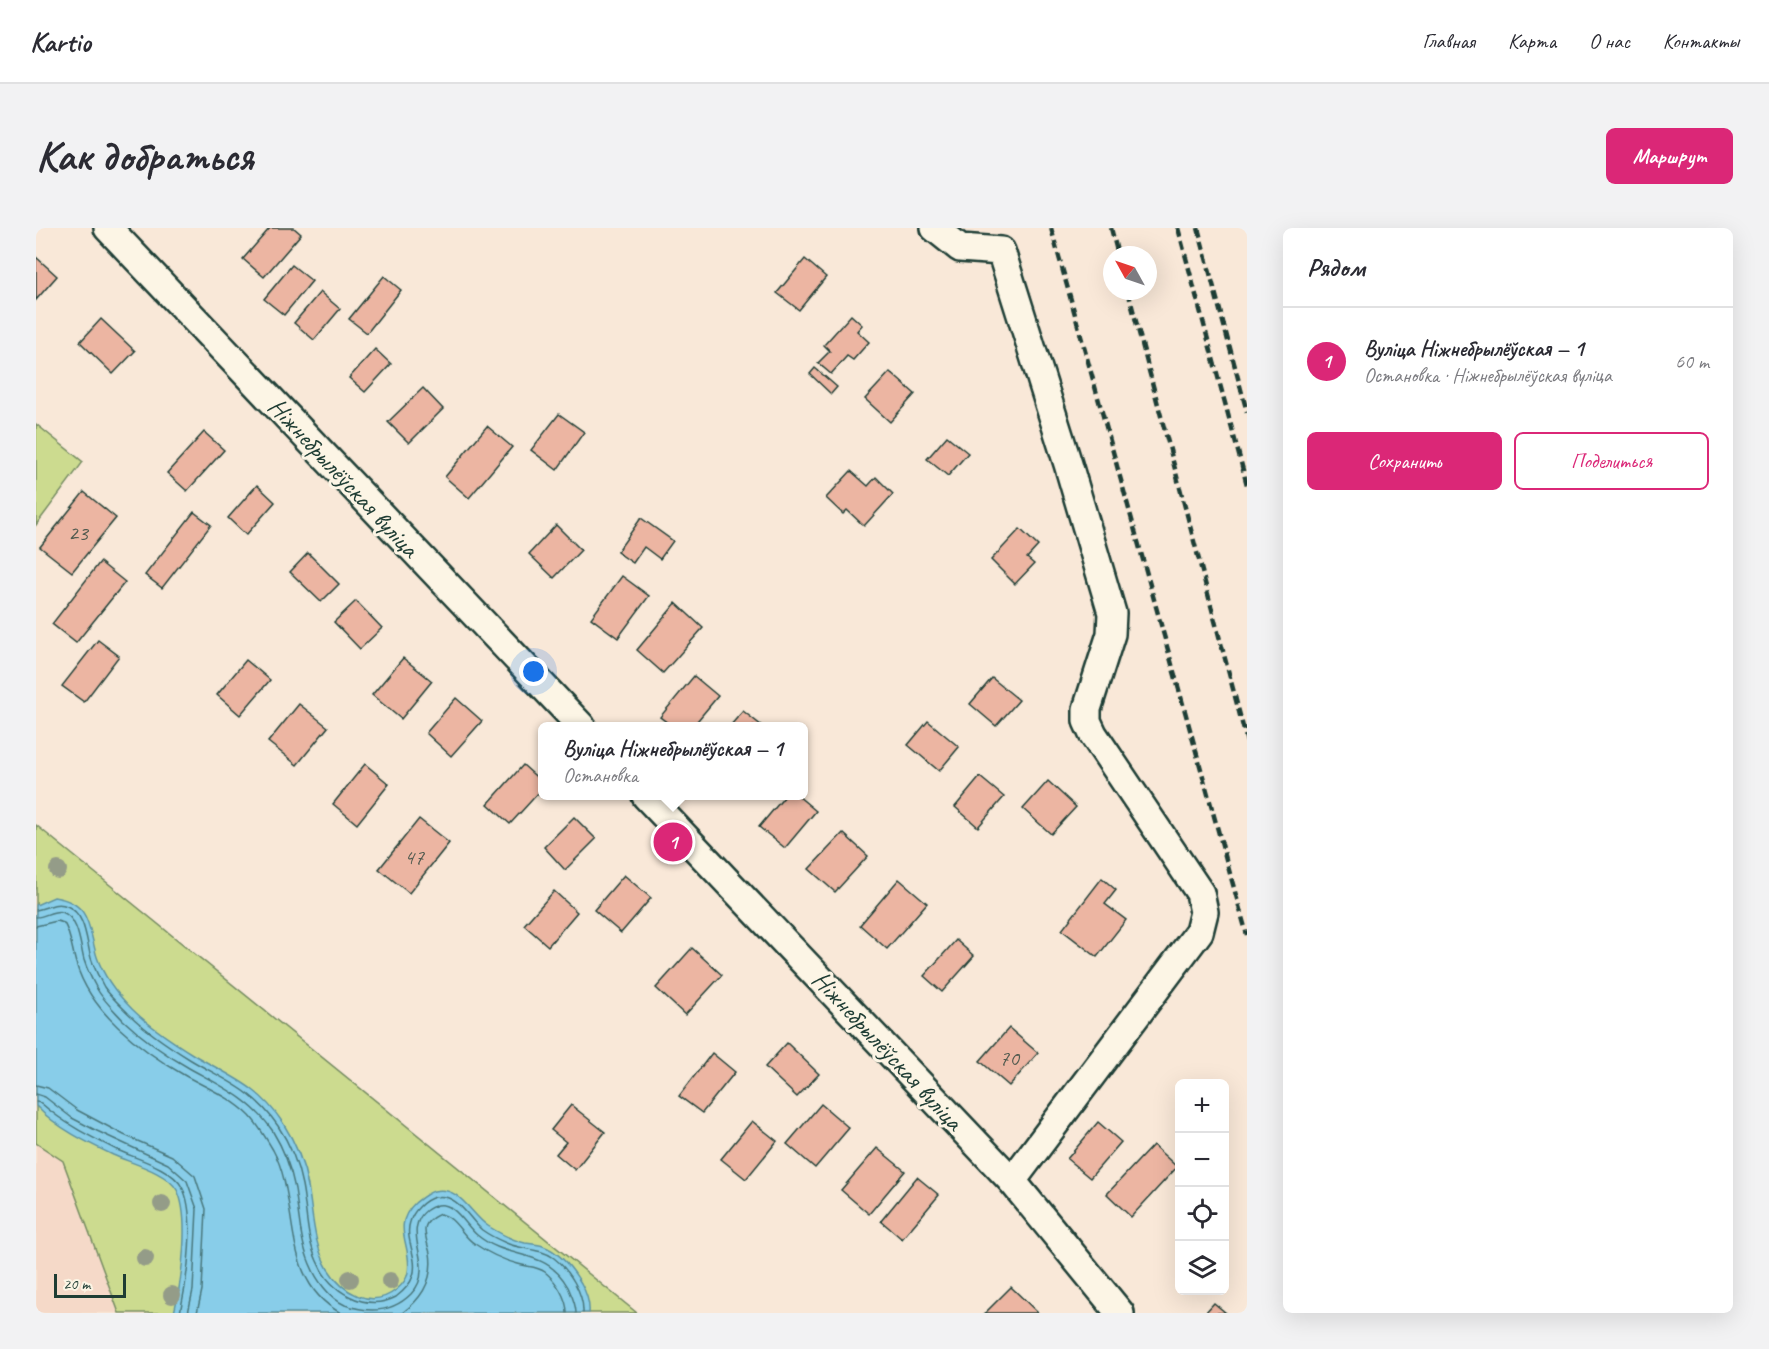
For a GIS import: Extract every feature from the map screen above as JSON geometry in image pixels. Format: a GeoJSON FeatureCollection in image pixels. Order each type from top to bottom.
{"type":"FeatureCollection","features":[{"type":"Feature","properties":{"kind":"street","name":"Ніжнебрылёўская вуліца"},"geometry":{"type":"LineString","coordinates":[[108,228],[577,722]]}},
{"type":"Feature","properties":{"kind":"street"},"geometry":{"type":"LineString","coordinates":[[935,228],[960,248],[1001,251],[1112,613],[1110,634],[1087,709],[1087,721],[1092,734],[1200,893],[1204,912],[1199,932],[1012,1181]]}},
{"type":"Feature","properties":{"kind":"street","name":"Ніжнебрылёўская вуліца"},"geometry":{"type":"LineString","coordinates":[[651,800],[1012,1181],[1120,1313]]}},
{"type":"Feature","properties":{"kind":"shaded area"},"geometry":{"type":"Polygon","coordinates":[[[36,1143],[63,1161],[119,1313],[36,1313],[36,1143]]]}},
{"type":"Feature","properties":{"kind":"green space"},"geometry":{"type":"Polygon","coordinates":[[[36,424],[83,462],[36,525],[36,424]]]}},
{"type":"Feature","properties":{"kind":"green space"},"geometry":{"type":"Polygon","coordinates":[[[36,825],[637,1313],[119,1313],[63,1161],[36,1143],[36,825]]]}},
{"type":"Feature","properties":{"kind":"water"},"geometry":{"type":"Polygon","coordinates":[[[54,897],[66,900],[82,911],[103,972],[132,1009],[146,1022],[194,1055],[243,1083],[274,1110],[287,1130],[304,1169],[319,1249],[328,1269],[341,1285],[358,1296],[367,1298],[386,1296],[398,1288],[405,1280],[409,1263],[403,1229],[404,1220],[415,1203],[434,1191],[443,1190],[458,1196],[488,1226],[520,1242],[543,1246],[560,1256],[583,1286],[589,1313],[174,1313],[182,1268],[184,1233],[181,1202],[177,1190],[157,1173],[113,1155],[72,1134],[36,1106],[36,905],[54,897]]]}},
{"type":"Feature","properties":{"kind":"building"},"geometry":{"type":"Polygon","coordinates":[[[270,228],[294,228],[301,234],[264,277],[243,259],[270,228]]]}},
{"type":"Feature","properties":{"kind":"building"},"geometry":{"type":"Polygon","coordinates":[[[36,257],[57,276],[36,300],[36,257]]]}},
{"type":"Feature","properties":{"kind":"building"},"geometry":{"type":"Polygon","coordinates":[[[805,259],[826,277],[799,310],[777,293],[805,259]]]}},
{"type":"Feature","properties":{"kind":"building"},"geometry":{"type":"Polygon","coordinates":[[[292,265],[312,281],[284,315],[264,299],[292,265]]]}},
{"type":"Feature","properties":{"kind":"building"},"geometry":{"type":"Polygon","coordinates":[[[384,276],[401,290],[367,333],[349,319],[384,276]]]}},
{"type":"Feature","properties":{"kind":"building"},"geometry":{"type":"Polygon","coordinates":[[[320,292],[340,309],[314,340],[294,323],[320,292]]]}},
{"type":"Feature","properties":{"kind":"building"},"geometry":{"type":"Polygon","coordinates":[[[851,315],[862,325],[857,331],[869,342],[853,360],[847,356],[831,374],[818,363],[830,351],[824,345],[851,315]]]}},
{"type":"Feature","properties":{"kind":"building"},"geometry":{"type":"Polygon","coordinates":[[[101,319],[135,351],[113,374],[80,342],[101,319]]]}},
{"type":"Feature","properties":{"kind":"building"},"geometry":{"type":"Polygon","coordinates":[[[375,349],[391,364],[365,392],[349,378],[375,349]]]}},
{"type":"Feature","properties":{"kind":"building"},"geometry":{"type":"Polygon","coordinates":[[[815,368],[837,387],[831,394],[810,374],[815,368]]]}},
{"type":"Feature","properties":{"kind":"building"},"geometry":{"type":"Polygon","coordinates":[[[890,372],[915,394],[890,422],[865,399],[890,372]]]}},
{"type":"Feature","properties":{"kind":"building"},"geometry":{"type":"Polygon","coordinates":[[[423,388],[443,409],[409,443],[388,422],[423,388]]]}},
{"type":"Feature","properties":{"kind":"building"},"geometry":{"type":"Polygon","coordinates":[[[559,414],[584,432],[557,470],[531,450],[559,414]]]}},
{"type":"Feature","properties":{"kind":"building"},"geometry":{"type":"Polygon","coordinates":[[[487,426],[512,447],[469,498],[445,477],[487,426]]]}},
{"type":"Feature","properties":{"kind":"building"},"geometry":{"type":"Polygon","coordinates":[[[204,432],[224,450],[187,491],[167,473],[204,432]]]}},
{"type":"Feature","properties":{"kind":"building"},"geometry":{"type":"Polygon","coordinates":[[[947,436],[968,453],[948,476],[927,459],[947,436]]]}},
{"type":"Feature","properties":{"kind":"building"},"geometry":{"type":"Polygon","coordinates":[[[851,471],[868,486],[876,477],[893,494],[864,526],[847,510],[843,514],[826,498],[851,471]]]}},
{"type":"Feature","properties":{"kind":"building"},"geometry":{"type":"Polygon","coordinates":[[[257,485],[275,502],[246,535],[228,518],[257,485]]]}},
{"type":"Feature","properties":{"kind":"building"},"geometry":{"type":"Polygon","coordinates":[[[84,492],[116,518],[72,572],[40,547],[84,492]]]}},
{"type":"Feature","properties":{"kind":"building"},"geometry":{"type":"Polygon","coordinates":[[[194,512],[211,525],[162,588],[145,575],[194,512]]]}},
{"type":"Feature","properties":{"kind":"building"},"geometry":{"type":"Polygon","coordinates":[[[641,518],[673,541],[660,559],[644,547],[633,563],[617,552],[641,518]]]}},
{"type":"Feature","properties":{"kind":"building"},"geometry":{"type":"Polygon","coordinates":[[[556,525],[581,550],[554,578],[529,554],[556,525]]]}},
{"type":"Feature","properties":{"kind":"building"},"geometry":{"type":"Polygon","coordinates":[[[1020,529],[1038,546],[1027,558],[1034,564],[1015,584],[991,560],[1020,529]]]}},
{"type":"Feature","properties":{"kind":"building"},"geometry":{"type":"Polygon","coordinates":[[[308,553],[339,584],[321,602],[290,572],[308,553]]]}},
{"type":"Feature","properties":{"kind":"building"},"geometry":{"type":"Polygon","coordinates":[[[100,562],[125,582],[76,643],[52,624],[100,562]]]}},
{"type":"Feature","properties":{"kind":"building"},"geometry":{"type":"Polygon","coordinates":[[[622,576],[649,596],[618,638],[591,618],[622,576]]]}},
{"type":"Feature","properties":{"kind":"building"},"geometry":{"type":"Polygon","coordinates":[[[356,601],[382,628],[360,649],[334,622],[356,601]]]}},
{"type":"Feature","properties":{"kind":"building"},"geometry":{"type":"Polygon","coordinates":[[[676,603],[703,628],[663,673],[637,650],[676,603]]]}},
{"type":"Feature","properties":{"kind":"building"},"geometry":{"type":"Polygon","coordinates":[[[98,640],[119,656],[84,702],[62,686],[98,640]]]}},
{"type":"Feature","properties":{"kind":"building"},"geometry":{"type":"Polygon","coordinates":[[[403,658],[432,681],[401,719],[372,695],[403,658]]]}},
{"type":"Feature","properties":{"kind":"building"},"geometry":{"type":"Polygon","coordinates":[[[246,660],[270,680],[240,715],[217,695],[246,660]]]}},
{"type":"Feature","properties":{"kind":"building"},"geometry":{"type":"Polygon","coordinates":[[[694,676],[718,696],[696,722],[667,722],[660,717],[694,676]]]}},
{"type":"Feature","properties":{"kind":"building"},"geometry":{"type":"Polygon","coordinates":[[[992,678],[1019,700],[996,726],[970,704],[992,678]]]}},
{"type":"Feature","properties":{"kind":"building"},"geometry":{"type":"Polygon","coordinates":[[[456,698],[482,721],[451,756],[426,733],[456,698]]]}},
{"type":"Feature","properties":{"kind":"building"},"geometry":{"type":"Polygon","coordinates":[[[299,704],[328,727],[297,765],[268,742],[299,704]]]}},
{"type":"Feature","properties":{"kind":"building"},"geometry":{"type":"Polygon","coordinates":[[[743,711],[757,722],[733,722],[743,711]]]}},
{"type":"Feature","properties":{"kind":"building"},"geometry":{"type":"Polygon","coordinates":[[[928,721],[959,747],[939,771],[908,745],[928,721]]]}},
{"type":"Feature","properties":{"kind":"building"},"geometry":{"type":"Polygon","coordinates":[[[365,764],[389,784],[357,824],[333,804],[365,764]]]}},
{"type":"Feature","properties":{"kind":"building"},"geometry":{"type":"Polygon","coordinates":[[[523,765],[538,778],[538,793],[510,824],[488,804],[523,765]]]}},
{"type":"Feature","properties":{"kind":"building"},"geometry":{"type":"Polygon","coordinates":[[[980,777],[1004,797],[978,827],[955,807],[980,777]]]}},
{"type":"Feature","properties":{"kind":"building"},"geometry":{"type":"Polygon","coordinates":[[[1048,781],[1076,807],[1051,834],[1023,809],[1048,781]]]}},
{"type":"Feature","properties":{"kind":"building"},"geometry":{"type":"Polygon","coordinates":[[[782,800],[803,800],[816,811],[785,848],[759,827],[782,800]]]}},
{"type":"Feature","properties":{"kind":"building"},"geometry":{"type":"Polygon","coordinates":[[[574,817],[596,839],[565,870],[544,847],[574,817]]]}},
{"type":"Feature","properties":{"kind":"building"},"geometry":{"type":"Polygon","coordinates":[[[419,819],[449,843],[409,893],[379,869],[419,819]]]}},
{"type":"Feature","properties":{"kind":"building"},"geometry":{"type":"Polygon","coordinates":[[[843,833],[868,856],[835,892],[809,869],[843,833]]]}},
{"type":"Feature","properties":{"kind":"building"},"geometry":{"type":"Polygon","coordinates":[[[624,875],[651,898],[621,933],[594,910],[624,875]]]}},
{"type":"Feature","properties":{"kind":"building"},"geometry":{"type":"Polygon","coordinates":[[[1102,878],[1116,890],[1105,904],[1126,920],[1097,957],[1062,930],[1102,878]]]}},
{"type":"Feature","properties":{"kind":"building"},"geometry":{"type":"Polygon","coordinates":[[[899,879],[927,903],[887,949],[860,925],[899,879]]]}},
{"type":"Feature","properties":{"kind":"building"},"geometry":{"type":"Polygon","coordinates":[[[554,891],[577,912],[548,946],[524,925],[554,891]]]}},
{"type":"Feature","properties":{"kind":"building"},"geometry":{"type":"Polygon","coordinates":[[[956,940],[974,956],[942,992],[924,976],[956,940]]]}},
{"type":"Feature","properties":{"kind":"building"},"geometry":{"type":"Polygon","coordinates":[[[692,948],[722,975],[685,1015],[656,988],[692,948]]]}},
{"type":"Feature","properties":{"kind":"building"},"geometry":{"type":"Polygon","coordinates":[[[1009,1028],[1038,1053],[1009,1086],[980,1061],[1009,1028]]]}},
{"type":"Feature","properties":{"kind":"building"},"geometry":{"type":"Polygon","coordinates":[[[787,1043],[819,1074],[797,1097],[765,1067],[787,1043]]]}},
{"type":"Feature","properties":{"kind":"building"},"geometry":{"type":"Polygon","coordinates":[[[712,1053],[735,1072],[702,1113],[679,1096],[712,1053]]]}},
{"type":"Feature","properties":{"kind":"building"},"geometry":{"type":"Polygon","coordinates":[[[821,1104],[849,1128],[815,1168],[787,1144],[821,1104]]]}},
{"type":"Feature","properties":{"kind":"building"},"geometry":{"type":"Polygon","coordinates":[[[571,1105],[605,1132],[575,1170],[556,1154],[566,1142],[551,1130],[571,1105]]]}},
{"type":"Feature","properties":{"kind":"building"},"geometry":{"type":"Polygon","coordinates":[[[752,1121],[777,1141],[746,1179],[721,1159],[752,1121]]]}},
{"type":"Feature","properties":{"kind":"building"},"geometry":{"type":"Polygon","coordinates":[[[1098,1122],[1121,1142],[1090,1178],[1067,1159],[1098,1122]]]}},
{"type":"Feature","properties":{"kind":"building"},"geometry":{"type":"Polygon","coordinates":[[[1153,1145],[1175,1165],[1175,1169],[1131,1217],[1107,1194],[1153,1145]]]}},
{"type":"Feature","properties":{"kind":"building"},"geometry":{"type":"Polygon","coordinates":[[[877,1148],[905,1171],[869,1214],[841,1190],[877,1148]]]}},
{"type":"Feature","properties":{"kind":"building"},"geometry":{"type":"Polygon","coordinates":[[[917,1177],[939,1195],[902,1239],[881,1221],[917,1177]]]}},
{"type":"Feature","properties":{"kind":"building"},"geometry":{"type":"Polygon","coordinates":[[[1011,1287],[1038,1313],[985,1313],[1011,1287]]]}},
{"type":"Feature","properties":{"kind":"building"},"geometry":{"type":"Polygon","coordinates":[[[1214,1303],[1226,1313],[1205,1313],[1214,1303]]]}},
{"type":"Feature","properties":{"kind":"railway"},"geometry":{"type":"LineString","coordinates":[[1051,228],[1247,935]]}},
{"type":"Feature","properties":{"kind":"railway"},"geometry":{"type":"LineString","coordinates":[[1111,228],[1116,246]]}},
{"type":"Feature","properties":{"kind":"railway"},"geometry":{"type":"LineString","coordinates":[[1178,228],[1247,485]]}},
{"type":"Feature","properties":{"kind":"railway"},"geometry":{"type":"LineString","coordinates":[[1198,228],[1247,412]]}},
{"type":"Feature","properties":{"kind":"railway"},"geometry":{"type":"LineString","coordinates":[[1130,300],[1247,742]]}},
{"type":"Feature","properties":{"kind":"place","name":"Вуліца Ніжнебрылёўская — 1"},"geometry":{"type":"Point","coordinates":[673,842]}}]}
